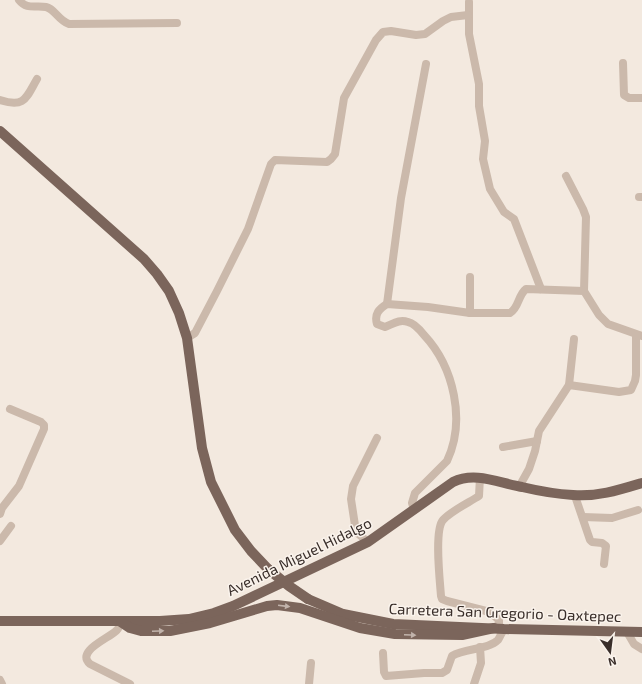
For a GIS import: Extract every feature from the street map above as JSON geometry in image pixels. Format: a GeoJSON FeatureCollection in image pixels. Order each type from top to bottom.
{"type":"FeatureCollection","features":[{"type":"Feature","properties":{"kind":"main road","name":"Carretera San Gregorio - Oaxtepec"},"geometry":{"type":"LineString","coordinates":[[0,131],[144,259],[158,274],[169,291],[179,313],[187,338],[202,448],[211,482],[235,530],[268,570],[289,586],[324,607],[343,614],[393,624],[642,632]]}},
{"type":"Feature","properties":{"kind":"main road","name":"Avenida Miguel Hidalgo"},"geometry":{"type":"LineString","coordinates":[[0,621],[121,622],[175,620],[214,613],[233,606],[368,542],[453,482],[466,477],[480,477],[541,492],[575,496],[595,495],[642,483]]}},
{"type":"Feature","properties":{"kind":"main road"},"geometry":{"type":"LineString","coordinates":[[121,622],[130,628],[141,631],[170,630],[205,624],[267,606],[277,605],[300,608],[360,628],[395,634],[462,635],[499,628]]}},
{"type":"Feature","properties":{"kind":"street"},"geometry":{"type":"LineString","coordinates":[[19,0],[23,5],[47,7],[54,11],[63,21],[69,24],[177,23]]}},
{"type":"Feature","properties":{"kind":"street"},"geometry":{"type":"LineString","coordinates":[[469,2],[468,34],[478,84],[479,106],[485,141],[483,159],[490,189],[504,212],[514,219],[541,289]]}},
{"type":"Feature","properties":{"kind":"street"},"geometry":{"type":"LineString","coordinates":[[187,338],[195,333],[248,229],[271,164],[276,160],[327,162],[335,154],[344,98],[376,40],[383,32],[391,31],[416,35],[425,34],[451,17],[468,15]]}},
{"type":"Feature","properties":{"kind":"street"},"geometry":{"type":"LineString","coordinates":[[623,63],[624,96],[629,98],[642,98]]}},
{"type":"Feature","properties":{"kind":"street"},"geometry":{"type":"LineString","coordinates":[[387,304],[401,198],[426,64]]}},
{"type":"Feature","properties":{"kind":"street"},"geometry":{"type":"LineString","coordinates":[[0,100],[11,104],[19,103],[25,99],[38,79]]}},
{"type":"Feature","properties":{"kind":"street"},"geometry":{"type":"LineString","coordinates":[[566,176],[583,208],[586,217],[584,291],[599,315],[608,324],[639,336],[636,375],[631,390],[620,392],[569,385]]}},
{"type":"Feature","properties":{"kind":"street"},"geometry":{"type":"LineString","coordinates":[[470,277],[470,313]]}},
{"type":"Feature","properties":{"kind":"street"},"geometry":{"type":"LineString","coordinates":[[414,510],[412,503],[415,493],[446,461],[449,455],[456,427],[456,410],[451,386],[443,364],[430,341],[420,330],[408,322],[398,321],[385,326],[377,324],[376,315],[380,308],[387,304],[428,307],[470,313],[510,313],[515,309],[522,292],[526,289],[584,291]]}},
{"type":"Feature","properties":{"kind":"street"},"geometry":{"type":"LineString","coordinates":[[519,487],[529,468],[539,431],[569,385],[574,340]]}},
{"type":"Feature","properties":{"kind":"street"},"geometry":{"type":"LineString","coordinates":[[0,514],[2,508],[19,486],[44,429],[44,425],[41,422],[10,409]]}},
{"type":"Feature","properties":{"kind":"street"},"geometry":{"type":"LineString","coordinates":[[368,542],[356,532],[351,499],[353,486],[377,438]]}},
{"type":"Feature","properties":{"kind":"street"},"geometry":{"type":"LineString","coordinates":[[503,447],[537,441]]}},
{"type":"Feature","properties":{"kind":"street"},"geometry":{"type":"LineString","coordinates":[[383,653],[384,672],[386,676],[445,672],[452,656],[467,650],[492,644],[498,640],[499,620],[490,612],[447,601],[442,599],[441,596],[438,549],[441,522],[446,517],[479,496],[480,477]]}},
{"type":"Feature","properties":{"kind":"street"},"geometry":{"type":"LineString","coordinates":[[575,496],[592,542],[602,543],[606,546],[604,564]]}},
{"type":"Feature","properties":{"kind":"street"},"geometry":{"type":"LineString","coordinates":[[583,517],[612,518],[638,510]]}},
{"type":"Feature","properties":{"kind":"street"},"geometry":{"type":"LineString","coordinates":[[0,541],[11,526]]}},
{"type":"Feature","properties":{"kind":"street"},"geometry":{"type":"LineString","coordinates":[[121,622],[118,630],[90,649],[86,654],[86,658],[90,664],[130,684]]}},
{"type":"Feature","properties":{"kind":"street"},"geometry":{"type":"LineString","coordinates":[[627,632],[634,644],[642,649]]}},
{"type":"Feature","properties":{"kind":"street"},"geometry":{"type":"LineString","coordinates":[[474,684],[481,664],[480,647]]}},
{"type":"Feature","properties":{"kind":"street"},"geometry":{"type":"LineString","coordinates":[[309,684],[311,663]]}},
{"type":"Feature","properties":{"kind":"street"},"geometry":{"type":"LineString","coordinates":[[0,680],[2,684]]}}]}
